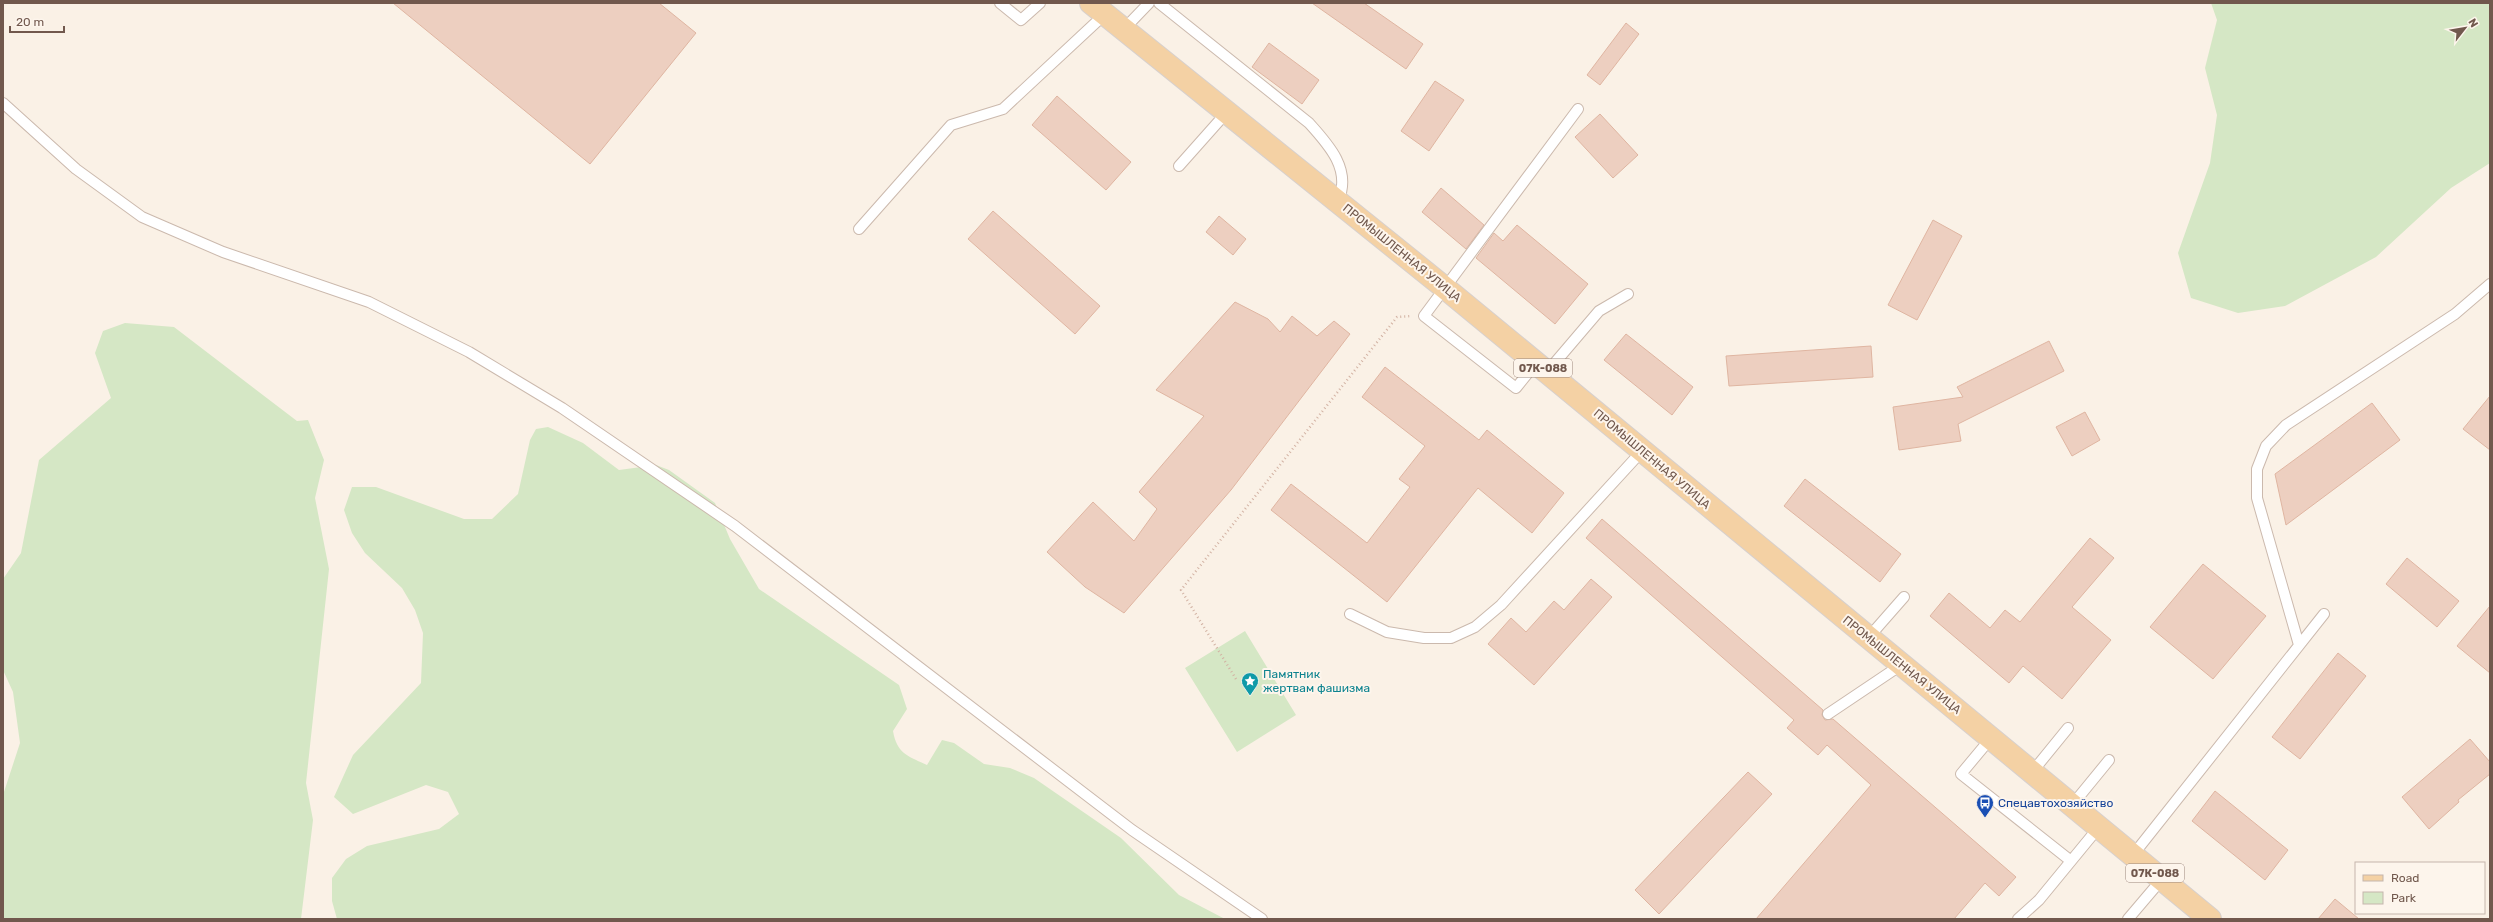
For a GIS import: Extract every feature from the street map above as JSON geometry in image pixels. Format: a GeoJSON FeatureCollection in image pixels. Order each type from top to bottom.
{"type":"FeatureCollection","features":[{"type":"Feature","properties":{"kind":"main road","name":"ПРОМЫШЛЕННАЯ УЛИЦА"},"geometry":{"type":"LineString","coordinates":[[1098,8],[1445,288],[1868,638],[2033,771],[2210,919]]}},
{"type":"Feature","properties":{"kind":"lane"},"geometry":{"type":"LineString","coordinates":[[1000,3],[1021,20],[1040,3]]}},
{"type":"Feature","properties":{"kind":"lane"},"geometry":{"type":"LineString","coordinates":[[1124,29],[1149,3]]}},
{"type":"Feature","properties":{"kind":"lane"},"geometry":{"type":"LineString","coordinates":[[1159,3],[1309,123],[1324,139],[1340,165],[1343,189],[1338,201]]}},
{"type":"Feature","properties":{"kind":"lane"},"geometry":{"type":"LineString","coordinates":[[859,229],[951,125],[1003,109],[1098,8]]}},
{"type":"Feature","properties":{"kind":"lane"},"geometry":{"type":"LineString","coordinates":[[3,103],[76,169],[142,217],[223,252],[369,302],[469,352],[562,408],[736,526],[1132,830],[1262,919]]}},
{"type":"Feature","properties":{"kind":"lane"},"geometry":{"type":"LineString","coordinates":[[1578,109],[1424,316],[1516,388],[1541,367],[1599,311],[1628,294]]}},
{"type":"Feature","properties":{"kind":"lane"},"geometry":{"type":"LineString","coordinates":[[1179,166],[1227,112]]}},
{"type":"Feature","properties":{"kind":"lane"},"geometry":{"type":"LineString","coordinates":[[2299,645],[2256,498],[2257,469],[2266,446],[2286,425],[2455,314],[2490,284]]}},
{"type":"Feature","properties":{"kind":"lane"},"geometry":{"type":"LineString","coordinates":[[1350,614],[1387,632],[1424,638],[1451,638],[1475,627],[1501,605],[1642,451]]}},
{"type":"Feature","properties":{"kind":"lane"},"geometry":{"type":"LineString","coordinates":[[1868,638],[1904,597]]}},
{"type":"Feature","properties":{"kind":"lane"},"geometry":{"type":"LineString","coordinates":[[2133,855],[2324,614]]}},
{"type":"Feature","properties":{"kind":"lane"},"geometry":{"type":"LineString","coordinates":[[1828,714],[1901,665]]}},
{"type":"Feature","properties":{"kind":"lane"},"geometry":{"type":"LineString","coordinates":[[2033,771],[2068,728]]}},
{"type":"Feature","properties":{"kind":"lane"},"geometry":{"type":"LineString","coordinates":[[1991,738],[1961,774],[2071,861]]}},
{"type":"Feature","properties":{"kind":"lane"},"geometry":{"type":"LineString","coordinates":[[2073,804],[2109,760]]}},
{"type":"Feature","properties":{"kind":"lane"},"geometry":{"type":"LineString","coordinates":[[2018,919],[2039,900],[2099,827]]}},
{"type":"Feature","properties":{"kind":"lane"},"geometry":{"type":"LineString","coordinates":[[2128,919],[2162,880]]}},
{"type":"Feature","properties":{"kind":"path"},"geometry":{"type":"LineString","coordinates":[[1236,679],[1181,590],[1397,317],[1424,316]]}},
{"type":"Feature","properties":{"kind":"green space"},"geometry":{"type":"Polygon","coordinates":[[[2211,3],[2490,3],[2490,163],[2451,188],[2376,257],[2285,306],[2238,313],[2191,298],[2178,253],[2210,163],[2217,115],[2205,68],[2217,20],[2211,3]]]}},
{"type":"Feature","properties":{"kind":"green space"},"geometry":{"type":"Polygon","coordinates":[[[125,323],[174,327],[297,421],[308,420],[324,460],[315,498],[329,569],[306,783],[313,820],[301,919],[3,919],[3,795],[20,743],[13,692],[3,670],[3,579],[21,553],[39,460],[111,398],[95,353],[103,331],[125,323]]]}},
{"type":"Feature","properties":{"kind":"green space"},"geometry":{"type":"Polygon","coordinates":[[[548,427],[583,443],[619,470],[656,465],[669,470],[715,503],[730,539],[759,589],[899,685],[907,709],[893,731],[897,745],[904,753],[927,765],[942,740],[954,743],[984,764],[1010,768],[1034,778],[1121,838],[1179,895],[1225,919],[337,919],[332,901],[332,878],[346,859],[367,846],[439,829],[459,814],[448,792],[426,785],[353,814],[334,797],[353,755],[421,683],[423,633],[415,610],[402,588],[365,553],[352,533],[344,510],[352,487],[376,487],[464,519],[492,519],[518,494],[530,440],[536,429],[548,427]]]}},
{"type":"Feature","properties":{"kind":"green space"},"geometry":{"type":"Polygon","coordinates":[[[1245,631],[1296,715],[1237,752],[1185,668],[1245,631]]]}},
{"type":"Feature","properties":{"kind":"building"},"geometry":{"type":"Polygon","coordinates":[[[393,3],[659,3],[696,33],[590,164],[393,3]]]}},
{"type":"Feature","properties":{"kind":"building"},"geometry":{"type":"Polygon","coordinates":[[[1312,3],[1364,3],[1423,44],[1406,69],[1312,3]]]}},
{"type":"Feature","properties":{"kind":"building"},"geometry":{"type":"Polygon","coordinates":[[[1626,23],[1639,34],[1600,85],[1587,75],[1626,23]]]}},
{"type":"Feature","properties":{"kind":"building"},"geometry":{"type":"Polygon","coordinates":[[[1269,43],[1319,80],[1302,104],[1252,67],[1269,43]]]}},
{"type":"Feature","properties":{"kind":"building"},"geometry":{"type":"Polygon","coordinates":[[[1435,81],[1464,100],[1429,151],[1401,131],[1435,81]]]}},
{"type":"Feature","properties":{"kind":"building"},"geometry":{"type":"Polygon","coordinates":[[[1057,96],[1131,162],[1106,190],[1032,125],[1057,96]]]}},
{"type":"Feature","properties":{"kind":"building"},"geometry":{"type":"Polygon","coordinates":[[[1600,114],[1638,155],[1613,178],[1575,137],[1600,114]]]}},
{"type":"Feature","properties":{"kind":"building"},"geometry":{"type":"Polygon","coordinates":[[[1441,188],[1484,225],[1466,249],[1422,212],[1441,188]]]}},
{"type":"Feature","properties":{"kind":"building"},"geometry":{"type":"Polygon","coordinates":[[[993,211],[1100,306],[1075,334],[968,239],[993,211]]]}},
{"type":"Feature","properties":{"kind":"building"},"geometry":{"type":"Polygon","coordinates":[[[1219,216],[1246,239],[1233,255],[1206,232],[1219,216]]]}},
{"type":"Feature","properties":{"kind":"building"},"geometry":{"type":"Polygon","coordinates":[[[1933,220],[1962,236],[1917,320],[1888,305],[1933,220]]]}},
{"type":"Feature","properties":{"kind":"building"},"geometry":{"type":"Polygon","coordinates":[[[1517,225],[1588,284],[1555,324],[1476,258],[1494,233],[1503,241],[1517,225]]]}},
{"type":"Feature","properties":{"kind":"building"},"geometry":{"type":"Polygon","coordinates":[[[1235,302],[1268,319],[1280,332],[1292,316],[1317,336],[1334,321],[1350,334],[1231,490],[1124,613],[1085,587],[1047,552],[1093,502],[1134,541],[1157,509],[1139,492],[1204,416],[1156,390],[1235,302]]]}},
{"type":"Feature","properties":{"kind":"building"},"geometry":{"type":"Polygon","coordinates":[[[1626,334],[1693,387],[1672,415],[1604,360],[1626,334]]]}},
{"type":"Feature","properties":{"kind":"building"},"geometry":{"type":"Polygon","coordinates":[[[2049,341],[2064,371],[1958,424],[1961,441],[1899,450],[1893,407],[1963,397],[1957,387],[2049,341]]]}},
{"type":"Feature","properties":{"kind":"building"},"geometry":{"type":"Polygon","coordinates":[[[1871,346],[1873,377],[1729,386],[1726,356],[1871,346]]]}},
{"type":"Feature","properties":{"kind":"building"},"geometry":{"type":"Polygon","coordinates":[[[1385,367],[1479,440],[1487,430],[1564,493],[1532,533],[1478,488],[1387,602],[1271,510],[1291,484],[1367,543],[1410,487],[1399,479],[1425,446],[1362,397],[1385,367]]]}},
{"type":"Feature","properties":{"kind":"building"},"geometry":{"type":"Polygon","coordinates":[[[2490,396],[2490,450],[2463,429],[2490,396]]]}},
{"type":"Feature","properties":{"kind":"building"},"geometry":{"type":"Polygon","coordinates":[[[2372,403],[2400,440],[2286,525],[2275,474],[2372,403]]]}},
{"type":"Feature","properties":{"kind":"building"},"geometry":{"type":"Polygon","coordinates":[[[2085,412],[2100,440],[2072,456],[2056,427],[2085,412]]]}},
{"type":"Feature","properties":{"kind":"building"},"geometry":{"type":"Polygon","coordinates":[[[1805,479],[1901,554],[1880,582],[1784,506],[1805,479]]]}},
{"type":"Feature","properties":{"kind":"building"},"geometry":{"type":"Polygon","coordinates":[[[1602,519],[1823,710],[1822,715],[1825,720],[1833,719],[2016,877],[1999,896],[1985,883],[1954,919],[1756,919],[1871,785],[1827,745],[1818,755],[1787,728],[1794,720],[1586,538],[1602,519]]]}},
{"type":"Feature","properties":{"kind":"building"},"geometry":{"type":"Polygon","coordinates":[[[2090,538],[2114,558],[2072,607],[2111,640],[2062,699],[2023,666],[2009,683],[1930,616],[1949,593],[1990,628],[2005,610],[2020,622],[2090,538]]]}},
{"type":"Feature","properties":{"kind":"building"},"geometry":{"type":"Polygon","coordinates":[[[2407,558],[2459,601],[2437,627],[2386,584],[2407,558]]]}},
{"type":"Feature","properties":{"kind":"building"},"geometry":{"type":"Polygon","coordinates":[[[2203,564],[2266,616],[2213,679],[2150,627],[2203,564]]]}},
{"type":"Feature","properties":{"kind":"building"},"geometry":{"type":"Polygon","coordinates":[[[1591,579],[1612,597],[1534,685],[1488,644],[1511,618],[1526,632],[1554,601],[1564,610],[1591,579]]]}},
{"type":"Feature","properties":{"kind":"building"},"geometry":{"type":"Polygon","coordinates":[[[2490,606],[2490,673],[2457,646],[2490,606]]]}},
{"type":"Feature","properties":{"kind":"building"},"geometry":{"type":"Polygon","coordinates":[[[2338,653],[2366,676],[2300,759],[2272,737],[2338,653]]]}},
{"type":"Feature","properties":{"kind":"building"},"geometry":{"type":"Polygon","coordinates":[[[2470,739],[2490,762],[2490,774],[2458,800],[2459,802],[2429,829],[2402,797],[2470,739]]]}},
{"type":"Feature","properties":{"kind":"building"},"geometry":{"type":"Polygon","coordinates":[[[1748,772],[1772,794],[1659,914],[1635,890],[1748,772]]]}},
{"type":"Feature","properties":{"kind":"building"},"geometry":{"type":"Polygon","coordinates":[[[2215,791],[2288,850],[2265,880],[2192,821],[2215,791]]]}},
{"type":"Feature","properties":{"kind":"building"},"geometry":{"type":"Polygon","coordinates":[[[2335,899],[2359,919],[2318,919],[2335,899]]]}},
{"type":"Feature","properties":{"kind":"place","name":"Памятник жертвам фашизма"},"geometry":{"type":"Point","coordinates":[1250,696]}},
{"type":"Feature","properties":{"kind":"place","name":"Спецавтохозяйство"},"geometry":{"type":"Point","coordinates":[1985,818]}}]}
